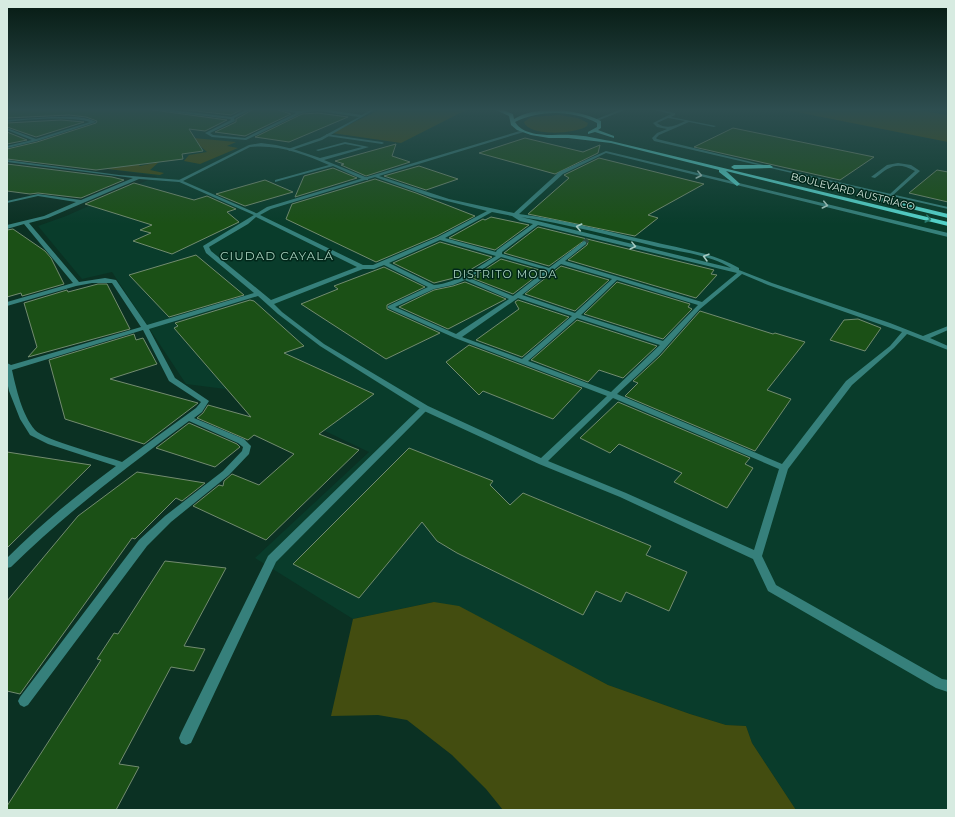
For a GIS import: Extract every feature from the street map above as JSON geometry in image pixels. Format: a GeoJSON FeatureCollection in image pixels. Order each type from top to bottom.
{"type":"FeatureCollection","features":[{"type":"Feature","properties":{"kind":"main road","name":"BOULEVARD AUSTRÍACO"},"geometry":{"type":"LineString","coordinates":[[632,147],[948,224]]}},
{"type":"Feature","properties":{"kind":"main road","name":"BOULEVARD AUSTRÍACO"},"geometry":{"type":"LineString","coordinates":[[652,147],[828,188]]}},
{"type":"Feature","properties":{"kind":"main road"},"geometry":{"type":"LineString","coordinates":[[700,164],[727,174],[738,184]]}},
{"type":"Feature","properties":{"kind":"main road"},"geometry":{"type":"LineString","coordinates":[[734,167],[770,167]]}},
{"type":"Feature","properties":{"kind":"main road","name":"BOULEVARD AUSTRÍACO"},"geometry":{"type":"LineString","coordinates":[[865,196],[948,216]]}},
{"type":"Feature","properties":{"kind":"street"},"geometry":{"type":"LineString","coordinates":[[179,181],[247,147]]}},
{"type":"Feature","properties":{"kind":"street"},"geometry":{"type":"LineString","coordinates":[[278,147],[303,153],[366,179]]}},
{"type":"Feature","properties":{"kind":"street"},"geometry":{"type":"LineString","coordinates":[[289,150],[296,147]]}},
{"type":"Feature","properties":{"kind":"street"},"geometry":{"type":"LineString","coordinates":[[303,153],[328,147]]}},
{"type":"Feature","properties":{"kind":"street"},"geometry":{"type":"LineString","coordinates":[[319,160],[357,148],[366,147]]}},
{"type":"Feature","properties":{"kind":"street"},"geometry":{"type":"LineString","coordinates":[[470,147],[270,208],[256,215],[246,223],[208,243],[206,246],[208,252],[280,313],[322,345],[425,408],[542,462],[623,494],[757,556],[772,588],[940,684],[948,686]]}},
{"type":"Feature","properties":{"kind":"street"},"geometry":{"type":"LineString","coordinates":[[685,147],[948,208]]}},
{"type":"Feature","properties":{"kind":"street"},"geometry":{"type":"LineString","coordinates":[[514,216],[560,173],[606,152],[948,234]]}},
{"type":"Feature","properties":{"kind":"street"},"geometry":{"type":"LineString","coordinates":[[7,161],[138,178],[179,181],[256,215],[362,267],[374,268],[440,238],[491,211]]}},
{"type":"Feature","properties":{"kind":"street"},"geometry":{"type":"LineString","coordinates":[[873,177],[888,165],[901,165],[918,171],[892,195]]}},
{"type":"Feature","properties":{"kind":"street"},"geometry":{"type":"LineString","coordinates":[[277,181],[332,166]]}},
{"type":"Feature","properties":{"kind":"street"},"geometry":{"type":"LineString","coordinates":[[375,176],[440,199],[514,216],[543,219],[697,254],[725,262],[741,272],[770,284],[906,331],[948,348]]}},
{"type":"Feature","properties":{"kind":"street"},"geometry":{"type":"LineString","coordinates":[[7,227],[46,217],[138,178]]}},
{"type":"Feature","properties":{"kind":"street"},"geometry":{"type":"LineString","coordinates":[[7,202],[38,195],[84,202]]}},
{"type":"Feature","properties":{"kind":"street"},"geometry":{"type":"LineString","coordinates":[[514,216],[522,220],[588,239],[741,272]]}},
{"type":"Feature","properties":{"kind":"street"},"geometry":{"type":"LineString","coordinates":[[26,223],[78,284]]}},
{"type":"Feature","properties":{"kind":"street"},"geometry":{"type":"LineString","coordinates":[[499,256],[499,250],[536,224]]}},
{"type":"Feature","properties":{"kind":"street"},"geometry":{"type":"LineString","coordinates":[[457,337],[515,297],[561,262],[596,231]]}},
{"type":"Feature","properties":{"kind":"street"},"geometry":{"type":"LineString","coordinates":[[440,238],[550,270]]}},
{"type":"Feature","properties":{"kind":"street"},"geometry":{"type":"LineString","coordinates":[[499,256],[465,278],[446,287],[433,287],[390,307],[457,337],[612,395],[784,468]]}},
{"type":"Feature","properties":{"kind":"street"},"geometry":{"type":"LineString","coordinates":[[561,262],[704,304]]}},
{"type":"Feature","properties":{"kind":"street"},"geometry":{"type":"LineString","coordinates":[[385,263],[433,287]]}},
{"type":"Feature","properties":{"kind":"street"},"geometry":{"type":"LineString","coordinates":[[270,303],[362,267]]}},
{"type":"Feature","properties":{"kind":"street"},"geometry":{"type":"LineString","coordinates":[[542,462],[704,304],[741,272]]}},
{"type":"Feature","properties":{"kind":"street"},"geometry":{"type":"LineString","coordinates":[[465,278],[515,297],[578,314],[664,344]]}},
{"type":"Feature","properties":{"kind":"street"},"geometry":{"type":"LineString","coordinates":[[522,362],[578,314],[616,278]]}},
{"type":"Feature","properties":{"kind":"street"},"geometry":{"type":"LineString","coordinates":[[7,304],[78,284],[104,280],[114,281],[146,329],[172,379],[205,401],[199,410],[74,503],[27,544],[7,564]]}},
{"type":"Feature","properties":{"kind":"street"},"geometry":{"type":"LineString","coordinates":[[124,465],[51,442],[33,433],[10,392],[8,366],[146,329],[259,294]]}},
{"type":"Feature","properties":{"kind":"street"},"geometry":{"type":"LineString","coordinates":[[924,338],[948,328]]}},
{"type":"Feature","properties":{"kind":"street"},"geometry":{"type":"LineString","coordinates":[[757,556],[784,468],[849,383],[892,347],[906,331]]}},
{"type":"Feature","properties":{"kind":"street"},"geometry":{"type":"LineString","coordinates":[[186,738],[272,560],[425,408]]}},
{"type":"Feature","properties":{"kind":"street"},"geometry":{"type":"LineString","coordinates":[[24,701],[143,543],[168,519],[226,473],[246,452],[247,446],[241,441],[188,418]]}},
{"type":"Feature","properties":{"kind":"shaded area"},"geometry":{"type":"Polygon","coordinates":[[[7,147],[948,147],[948,810],[796,810],[752,743],[746,726],[726,725],[608,685],[550,655],[434,602],[353,619],[255,558],[369,452],[241,391],[186,384],[112,272],[82,279],[38,226],[66,216],[157,176],[7,155],[7,147]]]}},
{"type":"Feature","properties":{"kind":"shaded area"},"geometry":{"type":"Polygon","coordinates":[[[113,147],[181,147],[135,162],[140,166],[159,162],[150,170],[164,173],[160,175],[64,164],[113,147]]]}},
{"type":"Feature","properties":{"kind":"shaded area"},"geometry":{"type":"Polygon","coordinates":[[[201,147],[238,148],[200,164],[184,161],[189,155],[207,152],[201,147]]]}},
{"type":"Feature","properties":{"kind":"shaded area"},"geometry":{"type":"Polygon","coordinates":[[[434,602],[459,606],[608,685],[726,725],[746,726],[752,743],[796,810],[503,810],[486,789],[452,755],[407,720],[378,715],[331,716],[353,619],[434,602]]]}},
{"type":"Feature","properties":{"kind":"building"},"geometry":{"type":"Polygon","coordinates":[[[15,147],[201,147],[203,151],[182,154],[183,159],[96,170],[7,159],[7,149],[15,147]]]}},
{"type":"Feature","properties":{"kind":"building"},"geometry":{"type":"Polygon","coordinates":[[[385,147],[395,147],[392,156],[410,162],[366,176],[341,165],[344,164],[335,161],[385,147]]]}},
{"type":"Feature","properties":{"kind":"building"},"geometry":{"type":"Polygon","coordinates":[[[497,147],[563,147],[583,152],[595,147],[599,147],[598,153],[555,174],[479,153],[497,147]]]}},
{"type":"Feature","properties":{"kind":"building"},"geometry":{"type":"Polygon","coordinates":[[[695,147],[826,147],[874,157],[840,180],[695,147]]]}},
{"type":"Feature","properties":{"kind":"building"},"geometry":{"type":"Polygon","coordinates":[[[599,158],[704,184],[648,215],[658,218],[635,236],[528,214],[569,178],[564,175],[599,158]]]}},
{"type":"Feature","properties":{"kind":"building"},"geometry":{"type":"Polygon","coordinates":[[[7,164],[112,177],[124,180],[81,198],[7,191],[7,164]]]}},
{"type":"Feature","properties":{"kind":"building"},"geometry":{"type":"Polygon","coordinates":[[[419,166],[458,179],[426,190],[384,176],[419,166]]]}},
{"type":"Feature","properties":{"kind":"building"},"geometry":{"type":"Polygon","coordinates":[[[333,168],[357,178],[295,197],[304,176],[333,168]]]}},
{"type":"Feature","properties":{"kind":"building"},"geometry":{"type":"Polygon","coordinates":[[[937,170],[948,172],[948,202],[909,193],[937,170]]]}},
{"type":"Feature","properties":{"kind":"building"},"geometry":{"type":"Polygon","coordinates":[[[375,179],[475,216],[437,236],[376,262],[286,219],[292,204],[375,179]]]}},
{"type":"Feature","properties":{"kind":"building"},"geometry":{"type":"Polygon","coordinates":[[[265,180],[293,192],[245,206],[216,194],[265,180]]]}},
{"type":"Feature","properties":{"kind":"building"},"geometry":{"type":"Polygon","coordinates":[[[134,183],[194,200],[207,196],[236,209],[227,212],[239,222],[172,254],[133,241],[151,233],[140,230],[152,225],[85,204],[134,183]]]}},
{"type":"Feature","properties":{"kind":"building"},"geometry":{"type":"Polygon","coordinates":[[[491,217],[529,225],[495,250],[449,238],[483,219],[485,220],[491,217]]]}},
{"type":"Feature","properties":{"kind":"building"},"geometry":{"type":"Polygon","coordinates":[[[538,227],[714,270],[711,274],[717,275],[696,298],[568,260],[587,245],[588,242],[585,240],[549,266],[504,253],[538,227]]]}},
{"type":"Feature","properties":{"kind":"building"},"geometry":{"type":"Polygon","coordinates":[[[13,229],[45,251],[51,258],[64,284],[22,296],[21,293],[7,297],[7,230],[13,229]]]}},
{"type":"Feature","properties":{"kind":"building"},"geometry":{"type":"Polygon","coordinates":[[[440,242],[492,257],[458,277],[434,283],[393,263],[440,242]]]}},
{"type":"Feature","properties":{"kind":"building"},"geometry":{"type":"Polygon","coordinates":[[[196,255],[244,295],[169,317],[129,275],[196,255]]]}},
{"type":"Feature","properties":{"kind":"building"},"geometry":{"type":"Polygon","coordinates":[[[501,259],[543,271],[513,294],[472,278],[501,259]]]}},
{"type":"Feature","properties":{"kind":"building"},"geometry":{"type":"Polygon","coordinates":[[[561,266],[609,280],[575,311],[525,294],[561,266]]]}},
{"type":"Feature","properties":{"kind":"building"},"geometry":{"type":"Polygon","coordinates":[[[384,267],[425,287],[387,305],[387,309],[440,333],[386,359],[301,304],[338,289],[334,286],[384,267]]]}},
{"type":"Feature","properties":{"kind":"building"},"geometry":{"type":"Polygon","coordinates":[[[465,282],[506,299],[448,329],[399,307],[434,290],[465,282]]]}},
{"type":"Feature","properties":{"kind":"building"},"geometry":{"type":"Polygon","coordinates":[[[617,282],[690,304],[688,307],[692,309],[663,339],[584,314],[617,282]]]}},
{"type":"Feature","properties":{"kind":"building"},"geometry":{"type":"Polygon","coordinates":[[[98,284],[107,284],[130,329],[28,357],[37,347],[24,303],[67,290],[68,292],[98,284]]]}},
{"type":"Feature","properties":{"kind":"building"},"geometry":{"type":"Polygon","coordinates":[[[250,300],[254,301],[304,346],[284,353],[374,394],[319,434],[359,450],[266,540],[193,506],[219,485],[223,486],[224,481],[232,474],[259,485],[294,454],[254,435],[248,440],[197,418],[203,413],[208,405],[251,417],[174,328],[178,326],[175,323],[250,300]]]}},
{"type":"Feature","properties":{"kind":"building"},"geometry":{"type":"Polygon","coordinates":[[[518,300],[569,317],[522,357],[476,340],[519,309],[515,302],[518,300]]]}},
{"type":"Feature","properties":{"kind":"building"},"geometry":{"type":"Polygon","coordinates":[[[700,311],[773,334],[775,333],[805,342],[767,390],[791,399],[755,451],[625,396],[638,383],[633,381],[660,356],[700,311]]]}},
{"type":"Feature","properties":{"kind":"building"},"geometry":{"type":"Polygon","coordinates":[[[858,319],[881,328],[865,351],[830,340],[844,320],[858,319]]]}},
{"type":"Feature","properties":{"kind":"building"},"geometry":{"type":"Polygon","coordinates":[[[577,320],[657,346],[623,378],[599,370],[588,382],[531,360],[577,320]]]}},
{"type":"Feature","properties":{"kind":"building"},"geometry":{"type":"Polygon","coordinates":[[[134,334],[136,340],[143,338],[157,364],[110,379],[198,403],[144,444],[65,419],[49,360],[134,334]]]}},
{"type":"Feature","properties":{"kind":"building"},"geometry":{"type":"Polygon","coordinates":[[[469,345],[582,388],[553,419],[483,391],[479,395],[446,362],[469,345]]]}},
{"type":"Feature","properties":{"kind":"building"},"geometry":{"type":"Polygon","coordinates":[[[618,402],[750,458],[745,464],[753,468],[727,508],[674,482],[682,473],[619,444],[610,453],[580,438],[618,402]]]}},
{"type":"Feature","properties":{"kind":"building"},"geometry":{"type":"Polygon","coordinates":[[[189,423],[237,444],[240,447],[215,467],[156,448],[189,423]]]}},
{"type":"Feature","properties":{"kind":"building"},"geometry":{"type":"Polygon","coordinates":[[[409,448],[493,481],[490,485],[510,505],[523,493],[651,546],[646,555],[687,572],[669,611],[626,592],[621,602],[596,591],[583,615],[457,553],[437,541],[422,522],[359,598],[293,564],[409,448]]]}},
{"type":"Feature","properties":{"kind":"building"},"geometry":{"type":"Polygon","coordinates":[[[7,452],[91,465],[7,548],[7,452]]]}},
{"type":"Feature","properties":{"kind":"building"},"geometry":{"type":"Polygon","coordinates":[[[137,472],[205,483],[182,501],[176,498],[135,539],[132,538],[20,694],[7,691],[7,601],[78,516],[137,472]]]}},
{"type":"Feature","properties":{"kind":"building"},"geometry":{"type":"Polygon","coordinates":[[[165,561],[226,568],[184,646],[205,649],[194,671],[171,667],[119,764],[139,767],[116,810],[7,810],[7,806],[101,660],[97,659],[114,633],[118,634],[165,561]]]}},
{"type":"Feature","properties":{"kind":"tunnel"},"geometry":{"type":"LineString","coordinates":[[584,243],[588,239]]}},
{"type":"Feature","properties":{"kind":"district","name":"CIUDAD CAYALÁ"},"geometry":{"type":"Point","coordinates":[277,256]}},
{"type":"Feature","properties":{"kind":"district","name":"DISTRITO MODA"},"geometry":{"type":"Point","coordinates":[505,274]}}]}
